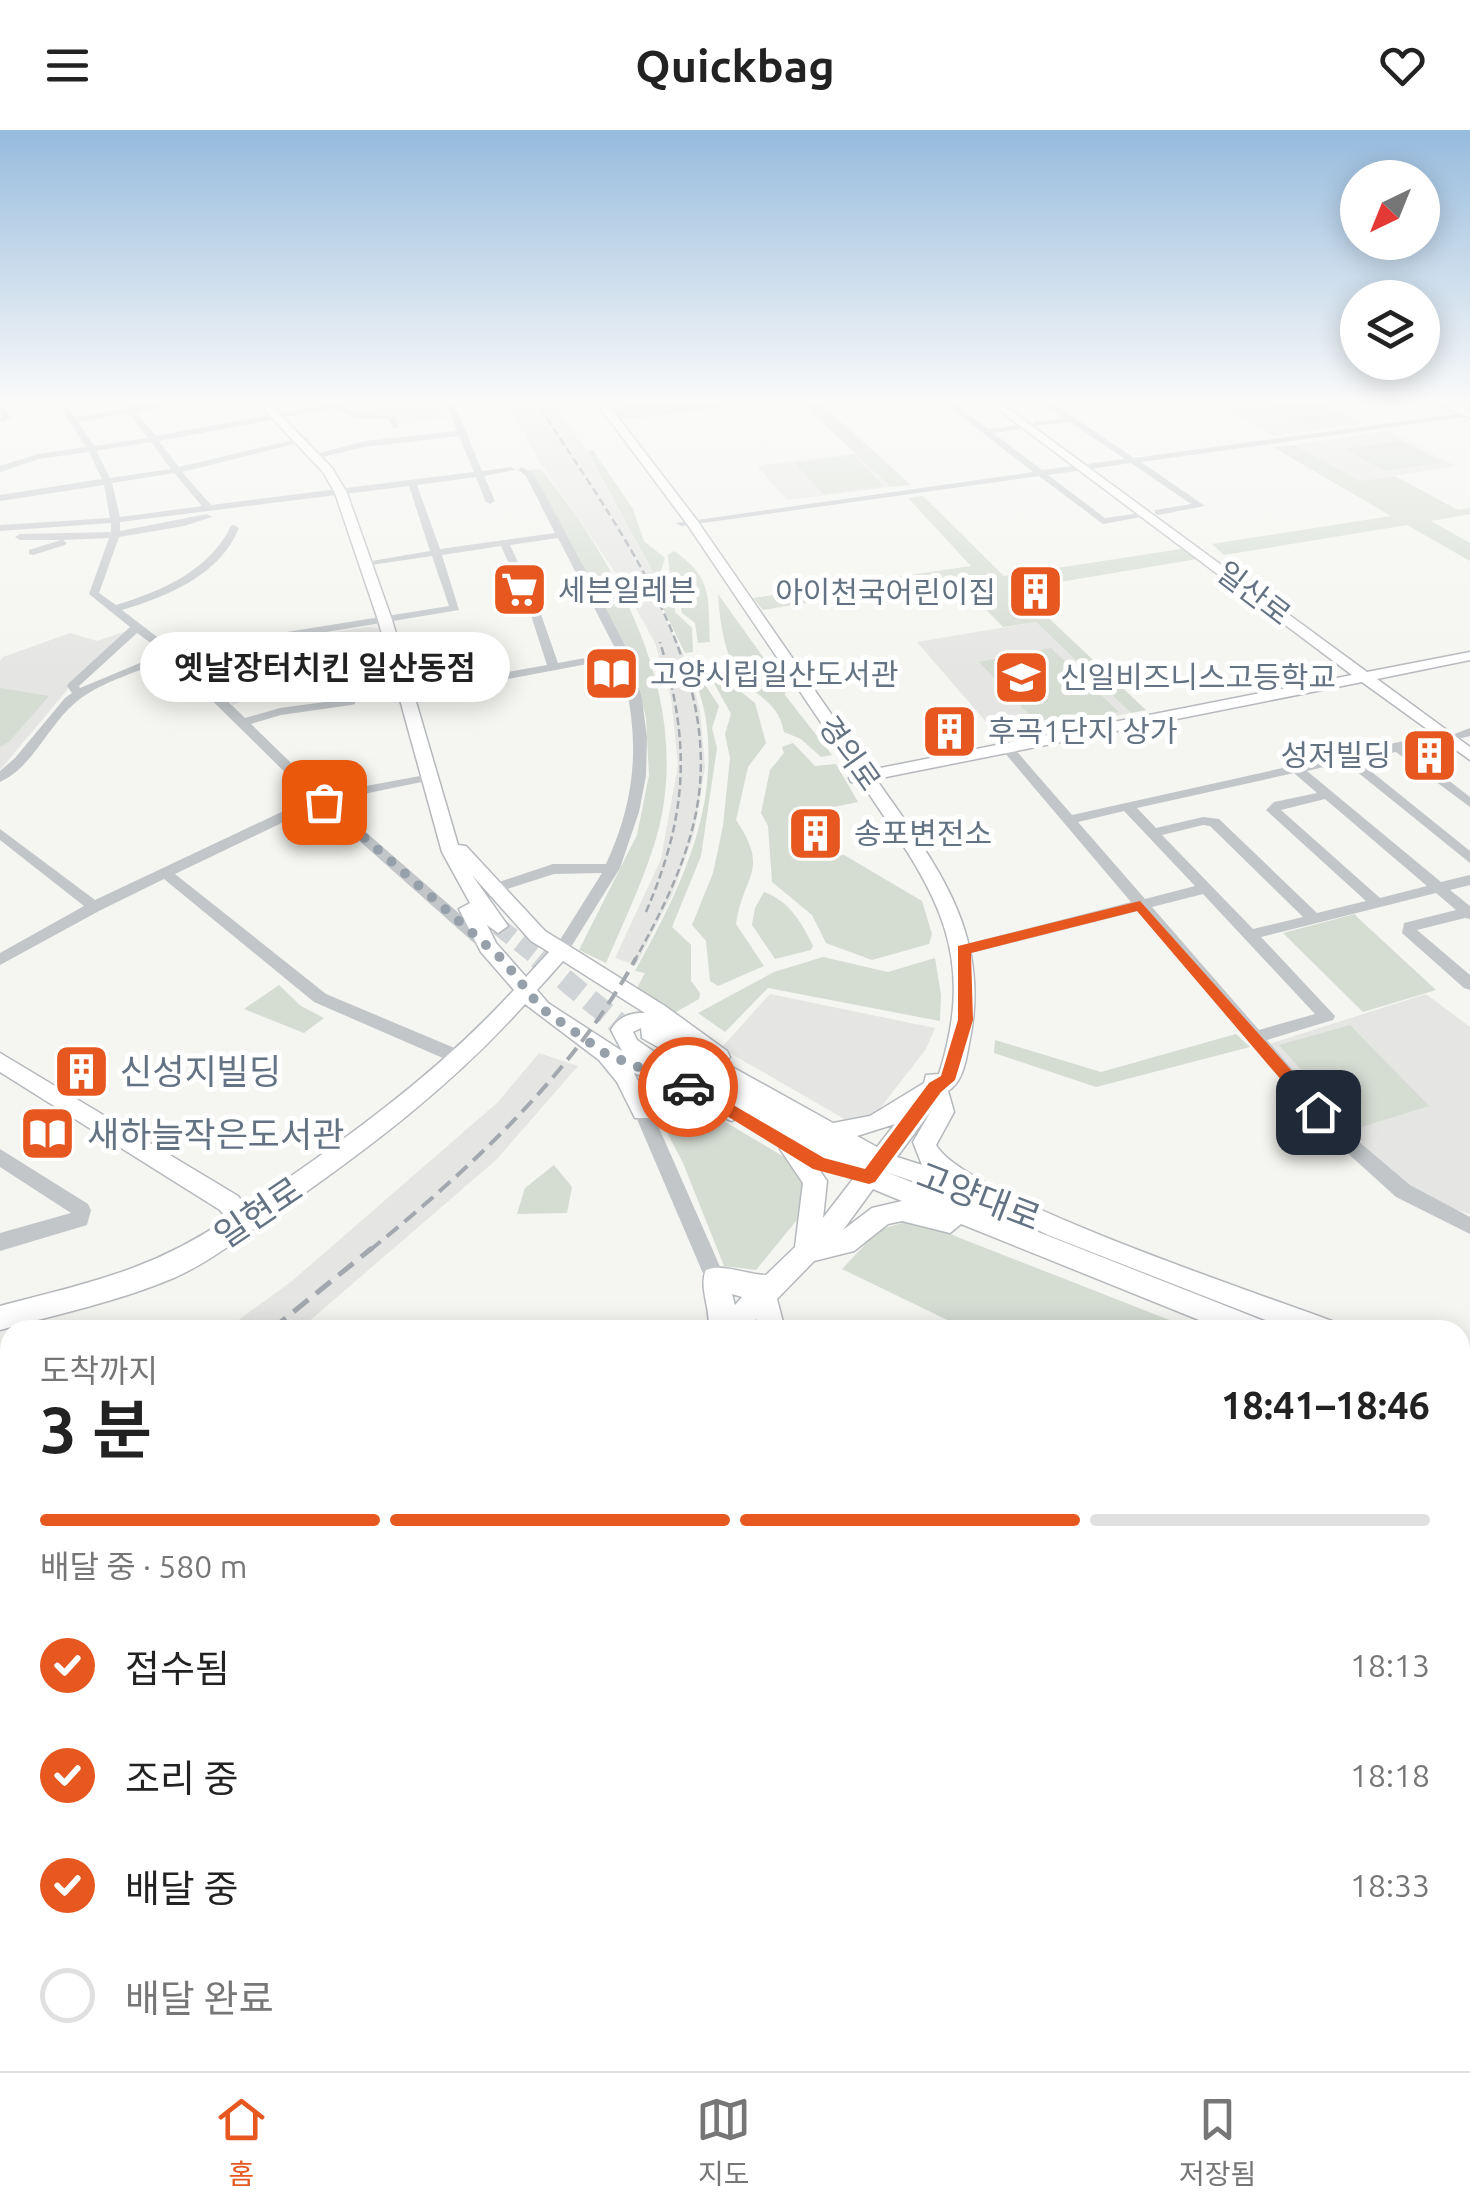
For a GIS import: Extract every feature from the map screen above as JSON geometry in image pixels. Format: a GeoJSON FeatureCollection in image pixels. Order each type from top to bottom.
{"type":"FeatureCollection","features":[{"type":"Feature","properties":{"kind":"main road","name":"경의로"},"geometry":{"type":"LineString","coordinates":[[662,489],[952,906],[963,950],[966,1020],[948,1080],[935,1088],[807,1252],[735,1320]]}},
{"type":"Feature","properties":{"kind":"main road","name":"일산로"},"geometry":{"type":"LineString","coordinates":[[1118,489],[1368,675],[1460,736],[1470,755]]}},
{"type":"Feature","properties":{"kind":"main road"},"geometry":{"type":"LineString","coordinates":[[345,490],[387,620]]}},
{"type":"Feature","properties":{"kind":"main road"},"geometry":{"type":"LineString","coordinates":[[345,490],[456,851],[446,869],[482,928],[488,947],[541,1008],[606,1054],[682,1083]]}},
{"type":"Feature","properties":{"kind":"main road"},"geometry":{"type":"LineString","coordinates":[[862,777],[1470,656]]}},
{"type":"Feature","properties":{"kind":"main road"},"geometry":{"type":"LineString","coordinates":[[410,693],[431,776],[473,894],[504,923]]}},
{"type":"Feature","properties":{"kind":"main road","name":"경의로"},"geometry":{"type":"LineString","coordinates":[[862,777],[942,908],[953,951],[956,1012],[950,1046],[933,1073],[935,1088]]}},
{"type":"Feature","properties":{"kind":"main road"},"geometry":{"type":"LineString","coordinates":[[456,851],[470,857],[516,916],[561,951],[658,1010],[718,1056]]}},
{"type":"Feature","properties":{"kind":"main road","name":"일현로"},"geometry":{"type":"LineString","coordinates":[[0,1318],[127,1284],[172,1267],[244,1222],[365,1139],[458,1057],[561,951]]}},
{"type":"Feature","properties":{"kind":"main road"},"geometry":{"type":"LineString","coordinates":[[645,1020],[654,1022],[718,1056],[842,1128],[875,1169],[819,1164],[682,1083],[629,1045],[622,1030],[625,1025],[645,1020]]}},
{"type":"Feature","properties":{"kind":"main road","name":"고양대로"},"geometry":{"type":"LineString","coordinates":[[644,1036],[875,1169],[1019,1240],[1228,1320]]}},
{"type":"Feature","properties":{"kind":"main road"},"geometry":{"type":"LineString","coordinates":[[606,1054],[625,1077],[643,1112]]}},
{"type":"Feature","properties":{"kind":"main road"},"geometry":{"type":"LineString","coordinates":[[4,1069],[229,1203],[244,1222]]}},
{"type":"Feature","properties":{"kind":"main road"},"geometry":{"type":"LineString","coordinates":[[643,1112],[645,1095],[662,1085],[682,1083]]}},
{"type":"Feature","properties":{"kind":"main road"},"geometry":{"type":"LineString","coordinates":[[842,1128],[865,1128],[886,1122],[912,1095],[935,1088],[943,1112],[924,1143],[925,1152],[937,1167],[1028,1214],[1141,1260]]}},
{"type":"Feature","properties":{"kind":"main road"},"geometry":{"type":"LineString","coordinates":[[792,1149],[815,1181],[807,1252],[846,1242],[882,1215],[902,1211],[1019,1240]]}},
{"type":"Feature","properties":{"kind":"main road","name":"고양대로"},"geometry":{"type":"LineString","coordinates":[[875,1169],[1141,1260],[1297,1320]]}},
{"type":"Feature","properties":{"kind":"main road"},"geometry":{"type":"LineString","coordinates":[[724,1320],[715,1278],[768,1291],[771,1320]]}},
{"type":"Feature","properties":{"kind":"street"},"geometry":{"type":"LineString","coordinates":[[0,498],[68,489]]}},
{"type":"Feature","properties":{"kind":"street"},"geometry":{"type":"LineString","coordinates":[[108,489],[110,507],[117,520],[113,542],[93,592],[172,654],[320,799],[488,947]]}},
{"type":"Feature","properties":{"kind":"street"},"geometry":{"type":"LineString","coordinates":[[190,489],[209,508]]}},
{"type":"Feature","properties":{"kind":"street"},"geometry":{"type":"LineString","coordinates":[[0,528],[117,520],[357,489]]}},
{"type":"Feature","properties":{"kind":"street"},"geometry":{"type":"LineString","coordinates":[[0,778],[80,694],[172,654],[456,607],[414,489]]}},
{"type":"Feature","properties":{"kind":"street"},"geometry":{"type":"LineString","coordinates":[[484,489],[490,501]]}},
{"type":"Feature","properties":{"kind":"street"},"geometry":{"type":"LineString","coordinates":[[537,489],[624,654],[638,714],[643,774],[634,814],[613,868],[561,951]]}},
{"type":"Feature","properties":{"kind":"street"},"geometry":{"type":"LineString","coordinates":[[687,522],[933,489]]}},
{"type":"Feature","properties":{"kind":"street"},"geometry":{"type":"LineString","coordinates":[[1060,489],[1103,521],[1200,506],[1175,489]]}},
{"type":"Feature","properties":{"kind":"street"},"geometry":{"type":"LineString","coordinates":[[0,536],[113,542],[239,504]]}},
{"type":"Feature","properties":{"kind":"street"},"geometry":{"type":"LineString","coordinates":[[85,523],[84,513],[88,511]]}},
{"type":"Feature","properties":{"kind":"street"},"geometry":{"type":"LineString","coordinates":[[114,609],[168,592],[226,549],[234,528]]}},
{"type":"Feature","properties":{"kind":"street"},"geometry":{"type":"LineString","coordinates":[[371,562],[560,534]]}},
{"type":"Feature","properties":{"kind":"street"},"geometry":{"type":"LineString","coordinates":[[33,552],[72,539]]}},
{"type":"Feature","properties":{"kind":"street"},"geometry":{"type":"LineString","coordinates":[[504,543],[532,602],[553,666]]}},
{"type":"Feature","properties":{"kind":"street"},"geometry":{"type":"LineString","coordinates":[[80,694],[73,686],[137,627]]}},
{"type":"Feature","properties":{"kind":"street"},"geometry":{"type":"LineString","coordinates":[[410,693],[624,654]]}},
{"type":"Feature","properties":{"kind":"street"},"geometry":{"type":"LineString","coordinates":[[242,723],[280,712],[351,701]]}},
{"type":"Feature","properties":{"kind":"street"},"geometry":{"type":"LineString","coordinates":[[1066,820],[1460,736]]}},
{"type":"Feature","properties":{"kind":"street"},"geometry":{"type":"LineString","coordinates":[[1398,748],[1470,803]]}},
{"type":"Feature","properties":{"kind":"street"},"geometry":{"type":"LineString","coordinates":[[1008,749],[1253,1038],[1363,1159],[1403,1191],[1470,1226]]}},
{"type":"Feature","properties":{"kind":"street"},"geometry":{"type":"LineString","coordinates":[[1347,758],[1470,858]]}},
{"type":"Feature","properties":{"kind":"street"},"geometry":{"type":"LineString","coordinates":[[1297,769],[1469,913]]}},
{"type":"Feature","properties":{"kind":"street"},"geometry":{"type":"LineString","coordinates":[[0,960],[94,907],[320,799],[431,776]]}},
{"type":"Feature","properties":{"kind":"street"},"geometry":{"type":"LineString","coordinates":[[1326,794],[1278,805],[1274,810],[1378,904]]}},
{"type":"Feature","properties":{"kind":"street"},"geometry":{"type":"LineString","coordinates":[[1128,806],[1327,1016],[1253,1038]]}},
{"type":"Feature","properties":{"kind":"street"},"geometry":{"type":"LineString","coordinates":[[1152,834],[1214,822],[1314,919]]}},
{"type":"Feature","properties":{"kind":"street"},"geometry":{"type":"LineString","coordinates":[[0,833],[94,907]]}},
{"type":"Feature","properties":{"kind":"street"},"geometry":{"type":"LineString","coordinates":[[492,888],[552,869],[613,868]]}},
{"type":"Feature","properties":{"kind":"street"},"geometry":{"type":"LineString","coordinates":[[164,872],[320,998],[458,1057]]}},
{"type":"Feature","properties":{"kind":"street"},"geometry":{"type":"LineString","coordinates":[[1249,934],[1442,891],[1470,880]]}},
{"type":"Feature","properties":{"kind":"street"},"geometry":{"type":"LineString","coordinates":[[963,950],[1204,889]]}},
{"type":"Feature","properties":{"kind":"street"},"geometry":{"type":"LineString","coordinates":[[1469,913],[1410,927],[1410,932],[1470,984]]}},
{"type":"Feature","properties":{"kind":"street"},"geometry":{"type":"LineString","coordinates":[[643,1112],[715,1278]]}},
{"type":"Feature","properties":{"kind":"street"},"geometry":{"type":"LineString","coordinates":[[0,1157],[81,1210],[80,1219],[68,1225],[0,1242]]}},
{"type":"Feature","properties":{"kind":"shaded area"},"geometry":{"type":"Polygon","coordinates":[[[538,489],[556,489],[599,551],[644,644],[659,692],[666,742],[665,792],[655,842],[606,963],[579,950],[637,835],[649,775],[646,718],[630,653],[538,489]]]}},
{"type":"Feature","properties":{"kind":"shaded area"},"geometry":{"type":"Polygon","coordinates":[[[558,489],[607,489],[653,573],[645,577],[687,662],[700,711],[705,767],[694,834],[672,895],[636,965],[615,958],[661,859],[678,765],[671,697],[655,643],[619,578],[558,489]]]}},
{"type":"Feature","properties":{"kind":"shaded area"},"geometry":{"type":"Polygon","coordinates":[[[607,489],[619,489],[633,509],[644,541],[665,558],[661,570],[667,577],[661,584],[674,597],[675,612],[692,628],[693,652],[685,653],[648,578],[655,576],[607,489]]]}},
{"type":"Feature","properties":{"kind":"shaded area"},"geometry":{"type":"Polygon","coordinates":[[[777,489],[878,489],[787,500],[777,489]]]}},
{"type":"Feature","properties":{"kind":"shaded area"},"geometry":{"type":"Polygon","coordinates":[[[818,489],[864,489],[823,494],[818,489]]]}},
{"type":"Feature","properties":{"kind":"shaded area"},"geometry":{"type":"Polygon","coordinates":[[[1344,489],[1418,489],[1458,510],[1470,508],[1470,514],[1431,521],[1470,543],[1470,561],[1407,525],[1224,555],[1212,544],[1391,516],[1344,489]]]}},
{"type":"Feature","properties":{"kind":"shaded area"},"geometry":{"type":"Polygon","coordinates":[[[923,496],[1004,576],[1181,549],[1197,559],[1018,589],[1146,710],[1131,713],[1036,622],[1003,627],[955,578],[763,610],[753,598],[971,566],[908,498],[923,496]]]}},
{"type":"Feature","properties":{"kind":"shaded area"},"geometry":{"type":"Polygon","coordinates":[[[674,551],[696,571],[706,591],[710,642],[698,643],[695,623],[682,613],[679,597],[671,587],[668,555],[674,551]]]}},
{"type":"Feature","properties":{"kind":"shaded area"},"geometry":{"type":"Polygon","coordinates":[[[718,594],[786,689],[785,695],[832,755],[821,757],[801,739],[784,732],[777,713],[741,678],[727,649],[718,594]]]}},
{"type":"Feature","properties":{"kind":"shaded area","name":"신일비즈니스고등학교"},"geometry":{"type":"Polygon","coordinates":[[[1036,622],[1131,713],[1000,738],[917,642],[1036,622]]]}},
{"type":"Feature","properties":{"kind":"shaded area"},"geometry":{"type":"Polygon","coordinates":[[[378,628],[387,660],[304,677],[233,705],[199,671],[233,658],[223,649],[378,628]]]}},
{"type":"Feature","properties":{"kind":"shaded area"},"geometry":{"type":"Polygon","coordinates":[[[126,631],[82,672],[0,770],[3,657],[70,633],[97,641],[126,631]]]}},
{"type":"Feature","properties":{"kind":"shaded area"},"geometry":{"type":"Polygon","coordinates":[[[361,632],[372,658],[332,667],[321,638],[361,632]]]}},
{"type":"Feature","properties":{"kind":"shaded area"},"geometry":{"type":"Polygon","coordinates":[[[1051,648],[1119,712],[1042,728],[979,662],[1051,648]]]}},
{"type":"Feature","properties":{"kind":"shaded area"},"geometry":{"type":"Polygon","coordinates":[[[699,658],[702,680],[719,706],[712,728],[717,748],[701,856],[672,927],[691,945],[691,981],[700,993],[699,999],[676,1012],[637,988],[645,973],[635,971],[679,884],[700,824],[709,761],[706,719],[691,660],[699,658]]]}},
{"type":"Feature","properties":{"kind":"shaded area"},"geometry":{"type":"Polygon","coordinates":[[[721,676],[755,703],[766,743],[748,767],[736,820],[753,862],[736,924],[764,966],[718,986],[710,981],[706,941],[692,925],[713,873],[723,826],[730,758],[725,734],[731,714],[714,683],[721,676]]]}},
{"type":"Feature","properties":{"kind":"shaded area"},"geometry":{"type":"Polygon","coordinates":[[[0,688],[49,696],[9,742],[0,747],[0,688]]]}},
{"type":"Feature","properties":{"kind":"shaded area"},"geometry":{"type":"Polygon","coordinates":[[[793,743],[815,766],[836,764],[858,802],[789,816],[814,861],[844,855],[922,901],[932,934],[929,944],[872,960],[826,943],[812,915],[772,882],[768,826],[761,813],[770,770],[784,753],[782,747],[793,743]]]}},
{"type":"Feature","properties":{"kind":"shaded area"},"geometry":{"type":"Polygon","coordinates":[[[764,892],[794,914],[813,946],[811,950],[775,959],[752,925],[764,892]]]}},
{"type":"Feature","properties":{"kind":"shaded area"},"geometry":{"type":"Polygon","coordinates":[[[1355,914],[1436,990],[1363,1012],[1283,933],[1355,914]]]}},
{"type":"Feature","properties":{"kind":"shaded area"},"geometry":{"type":"Polygon","coordinates":[[[823,957],[888,972],[935,958],[941,995],[940,1021],[768,988],[725,1032],[698,1013],[774,972],[823,957]]]}},
{"type":"Feature","properties":{"kind":"shaded area"},"geometry":{"type":"Polygon","coordinates":[[[279,985],[301,1006],[324,1018],[304,1033],[244,1009],[279,985]]]}},
{"type":"Feature","properties":{"kind":"shaded area"},"geometry":{"type":"Polygon","coordinates":[[[770,994],[935,1028],[926,1049],[874,1116],[846,1120],[721,1048],[770,994]]]}},
{"type":"Feature","properties":{"kind":"shaded area"},"geometry":{"type":"Polygon","coordinates":[[[1426,994],[1470,1027],[1470,1214],[1444,1206],[1404,1181],[1349,1133],[1269,1044],[1426,994]]]}},
{"type":"Feature","properties":{"kind":"shaded area"},"geometry":{"type":"Polygon","coordinates":[[[1350,1025],[1429,1106],[1355,1129],[1279,1045],[1350,1025]]]}},
{"type":"Feature","properties":{"kind":"shaded area"},"geometry":{"type":"Polygon","coordinates":[[[1236,1034],[1250,1047],[1096,1087],[994,1053],[995,1040],[1101,1072],[1236,1034]]]}},
{"type":"Feature","properties":{"kind":"shaded area"},"geometry":{"type":"Polygon","coordinates":[[[539,1053],[578,1066],[496,1160],[311,1320],[239,1320],[292,1281],[498,1102],[539,1053]]]}},
{"type":"Feature","properties":{"kind":"shaded area"},"geometry":{"type":"Polygon","coordinates":[[[668,1095],[680,1095],[791,1161],[806,1184],[801,1215],[756,1270],[724,1266],[683,1163],[657,1113],[660,1101],[668,1095]]]}},
{"type":"Feature","properties":{"kind":"shaded area"},"geometry":{"type":"Polygon","coordinates":[[[554,1165],[572,1187],[567,1213],[517,1214],[525,1188],[554,1165]]]}},
{"type":"Feature","properties":{"kind":"shaded area"},"geometry":{"type":"Polygon","coordinates":[[[908,1221],[932,1227],[1169,1320],[947,1320],[842,1269],[879,1230],[908,1221]]]}},
{"type":"Feature","properties":{"kind":"tunnel"},"geometry":{"type":"LineString","coordinates":[[498,926],[541,960]]}},
{"type":"Feature","properties":{"kind":"tunnel"},"geometry":{"type":"LineString","coordinates":[[538,958],[639,1040]]}},
{"type":"Feature","properties":{"kind":"railway"},"geometry":{"type":"LineString","coordinates":[[593,489],[655,594],[678,647],[694,701],[701,756],[696,813],[685,852],[635,960]]}},
{"type":"Feature","properties":{"kind":"railway"},"geometry":{"type":"LineString","coordinates":[[646,912],[670,843],[680,779],[677,713],[660,642]]}},
{"type":"Feature","properties":{"kind":"railway"},"geometry":{"type":"LineString","coordinates":[[369,1251],[445,1187],[551,1080],[611,1000],[636,958]]}},
{"type":"Feature","properties":{"kind":"railway"},"geometry":{"type":"LineString","coordinates":[[283,1320],[372,1248]]}},
{"type":"Feature","properties":{"kind":"way so far"},"geometry":{"type":"LineString","coordinates":[[324,802],[503,960],[541,1008],[606,1054],[688,1087]]}},
{"type":"Feature","properties":{"kind":"place","name":"세븐일레븐"},"geometry":{"type":"Point","coordinates":[519,590]}},
{"type":"Feature","properties":{"kind":"place","name":"아이천국어린이집"},"geometry":{"type":"Point","coordinates":[1035,592]}},
{"type":"Feature","properties":{"kind":"place","name":"고양시립일산도서관"},"geometry":{"type":"Point","coordinates":[611,674]}},
{"type":"Feature","properties":{"kind":"place","name":"신일비즈니스고등학교"},"geometry":{"type":"Point","coordinates":[1021,677]}},
{"type":"Feature","properties":{"kind":"place","name":"후곡1단지 상가"},"geometry":{"type":"Point","coordinates":[949,731]}},
{"type":"Feature","properties":{"kind":"place","name":"성저빌딩"},"geometry":{"type":"Point","coordinates":[1430,755]}},
{"type":"Feature","properties":{"kind":"place","name":"옛날장터치킨 일산동점"},"geometry":{"type":"Point","coordinates":[324,802]}},
{"type":"Feature","properties":{"kind":"place","name":"송포변전소"},"geometry":{"type":"Point","coordinates":[815,833]}},
{"type":"Feature","properties":{"kind":"place","name":"신성지빌딩"},"geometry":{"type":"Point","coordinates":[81,1071]}},
{"type":"Feature","properties":{"kind":"place","name":"새하늘작은도서관"},"geometry":{"type":"Point","coordinates":[48,1134]}},
{"type":"Feature","properties":{"kind":"route"},"geometry":{"type":"LineString","coordinates":[[688,1087],[819,1164],[869,1177],[935,1088],[948,1080],[966,1020],[963,950],[1140,905],[1318,1112]]}}]}
